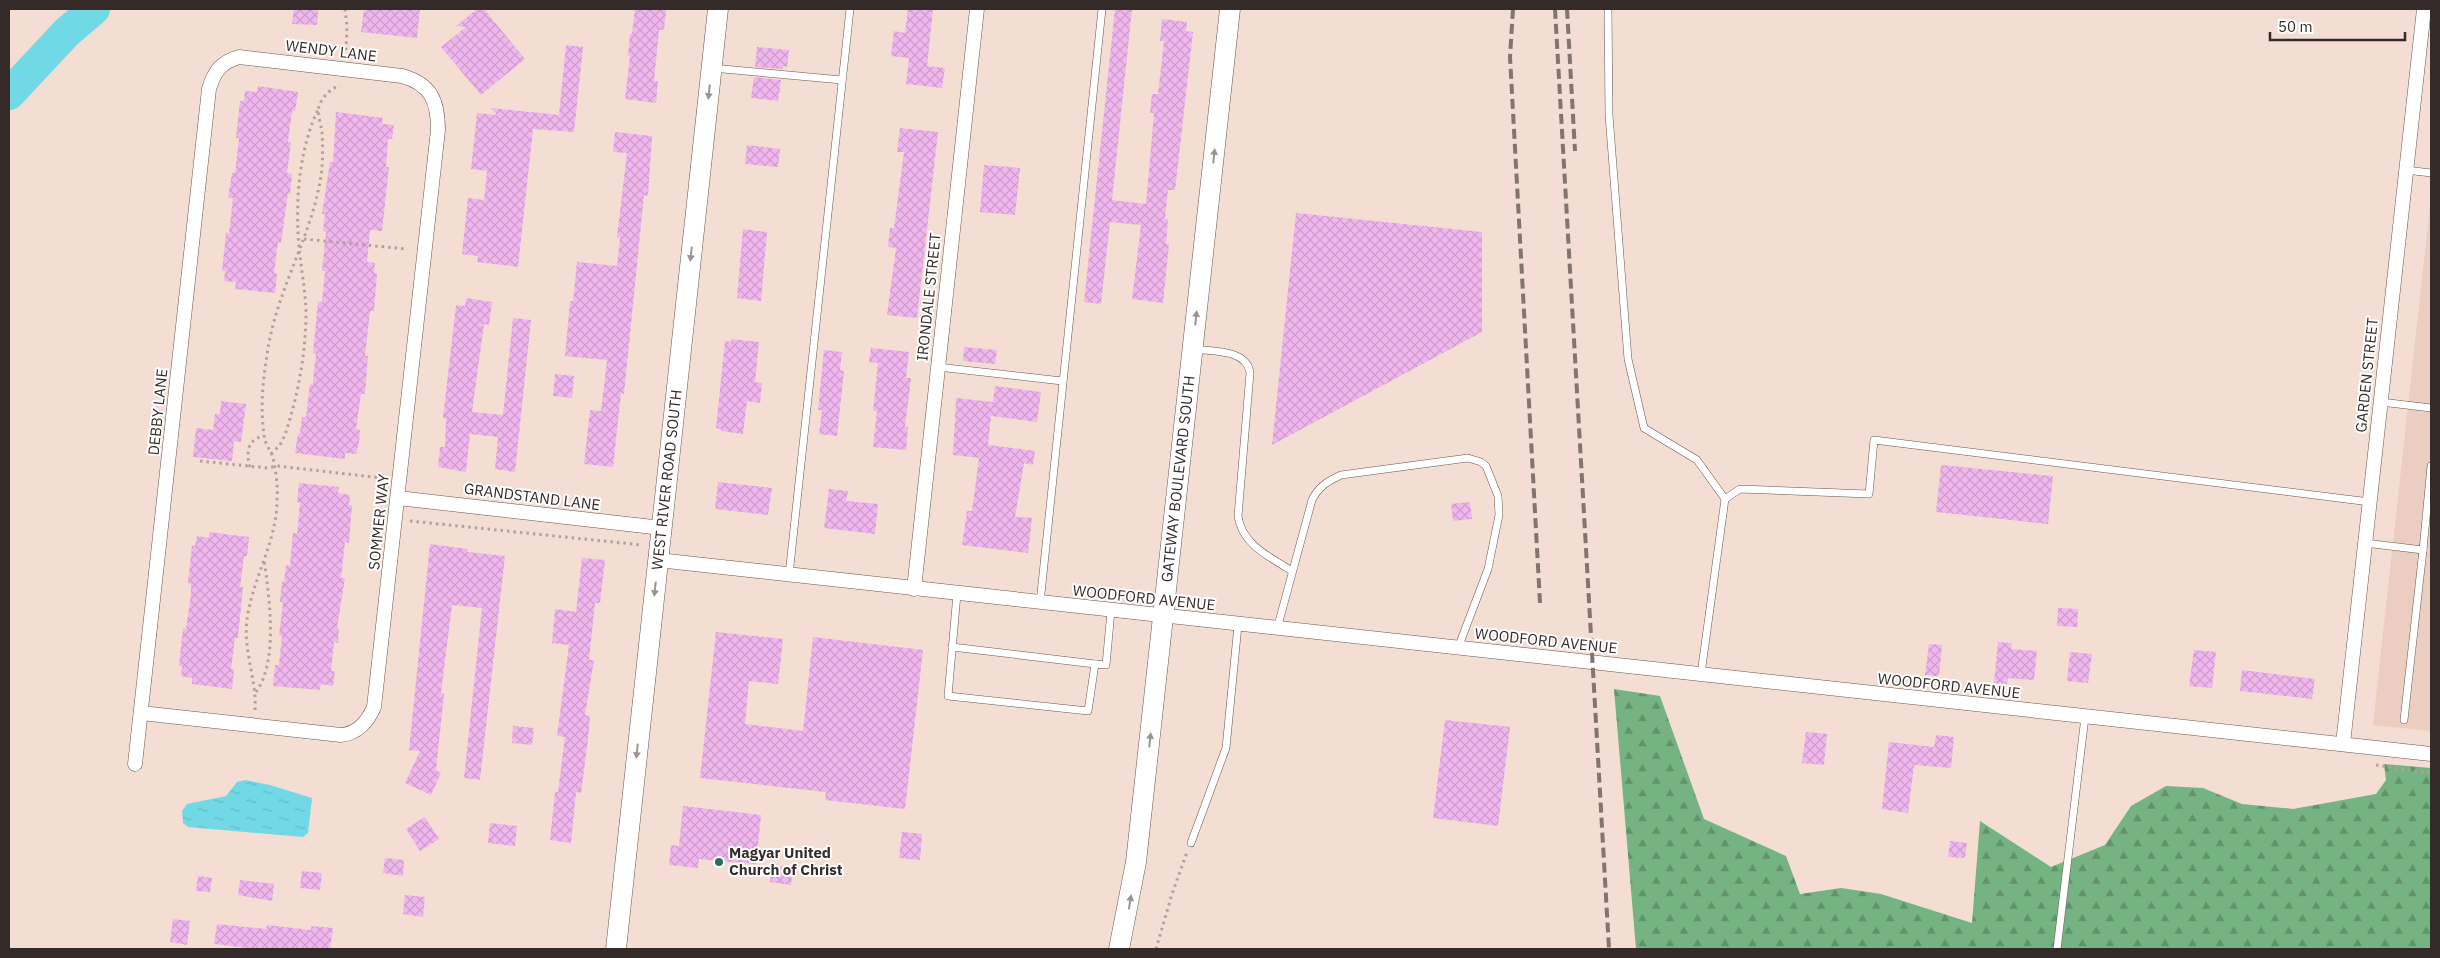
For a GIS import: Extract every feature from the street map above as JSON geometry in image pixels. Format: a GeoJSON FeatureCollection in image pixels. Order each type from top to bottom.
{"type":"FeatureCollection","features":[{"type":"Feature","properties":{"kind":"main road","name":"WEST RIVER ROAD SOUTH"},"geometry":{"type":"LineString","coordinates":[[616,949],[718,9]]}},
{"type":"Feature","properties":{"kind":"main road","name":"GATEWAY BOULEVARD SOUTH"},"geometry":{"type":"LineString","coordinates":[[1119,949],[1136,862],[1230,9]]}},
{"type":"Feature","properties":{"kind":"street","name":"IRONDALE STREET"},"geometry":{"type":"LineString","coordinates":[[914,589],[977,9]]}},
{"type":"Feature","properties":{"kind":"street","name":"GARDEN STREET"},"geometry":{"type":"LineString","coordinates":[[2343,744],[2424,9]]}},
{"type":"Feature","properties":{"kind":"street","name":"WENDY LANE"},"geometry":{"type":"LineString","coordinates":[[221,65],[239,57],[402,76],[416,81],[432,96]]}},
{"type":"Feature","properties":{"kind":"street","name":"DEBBY LANE"},"geometry":{"type":"LineString","coordinates":[[135,764],[209,89],[213,76],[221,65]]}},
{"type":"Feature","properties":{"kind":"street","name":"SOMMER WAY"},"geometry":{"type":"LineString","coordinates":[[141,714],[346,735],[356,730],[372,712],[376,700],[438,130],[438,110],[432,96]]}},
{"type":"Feature","properties":{"kind":"street","name":"GRANDSTAND LANE"},"geometry":{"type":"LineString","coordinates":[[398,498],[660,544]]}},
{"type":"Feature","properties":{"kind":"street","name":"WOODFORD AVENUE"},"geometry":{"type":"LineString","coordinates":[[660,544],[789,575],[1277,630],[1701,674],[2085,718],[2431,754]]}},
{"type":"Feature","properties":{"kind":"lane"},"geometry":{"type":"LineString","coordinates":[[789,575],[850,9]]}},
{"type":"Feature","properties":{"kind":"lane"},"geometry":{"type":"LineString","coordinates":[[1040,603],[1102,9]]}},
{"type":"Feature","properties":{"kind":"lane"},"geometry":{"type":"LineString","coordinates":[[1608,9],[1609,115],[1628,359],[1644,428],[1697,460],[1725,499],[1701,674]]}},
{"type":"Feature","properties":{"kind":"lane"},"geometry":{"type":"LineString","coordinates":[[712,68],[842,80]]}},
{"type":"Feature","properties":{"kind":"lane"},"geometry":{"type":"LineString","coordinates":[[2406,170],[2431,173]]}},
{"type":"Feature","properties":{"kind":"lane"},"geometry":{"type":"LineString","coordinates":[[1193,349],[1231,354],[1244,358],[1249,363],[1250,373],[1238,516],[1240,528],[1256,549],[1292,571]]}},
{"type":"Feature","properties":{"kind":"lane"},"geometry":{"type":"LineString","coordinates":[[938,367],[1062,381]]}},
{"type":"Feature","properties":{"kind":"lane"},"geometry":{"type":"LineString","coordinates":[[2381,402],[2431,408]]}},
{"type":"Feature","properties":{"kind":"lane"},"geometry":{"type":"LineString","coordinates":[[1725,499],[1740,489],[1869,494],[1874,440],[2370,502]]}},
{"type":"Feature","properties":{"kind":"lane"},"geometry":{"type":"LineString","coordinates":[[1277,630],[1312,500],[1317,490],[1326,482],[1341,475],[1468,458],[1482,462],[1498,496],[1499,515],[1488,569],[1458,648]]}},
{"type":"Feature","properties":{"kind":"lane"},"geometry":{"type":"LineString","coordinates":[[2404,720],[2431,466]]}},
{"type":"Feature","properties":{"kind":"lane"},"geometry":{"type":"LineString","coordinates":[[2365,543],[2422,550]]}},
{"type":"Feature","properties":{"kind":"lane"},"geometry":{"type":"LineString","coordinates":[[957,594],[948,696],[1088,711],[1095,664]]}},
{"type":"Feature","properties":{"kind":"lane"},"geometry":{"type":"LineString","coordinates":[[952,647],[1106,665],[1112,611]]}},
{"type":"Feature","properties":{"kind":"lane"},"geometry":{"type":"LineString","coordinates":[[1191,843],[1226,748],[1238,625]]}},
{"type":"Feature","properties":{"kind":"lane"},"geometry":{"type":"LineString","coordinates":[[2057,949],[2085,718]]}},
{"type":"Feature","properties":{"kind":"path"},"geometry":{"type":"LineString","coordinates":[[345,9],[347,26],[346,50]]}},
{"type":"Feature","properties":{"kind":"path"},"geometry":{"type":"LineString","coordinates":[[271,454],[280,445],[285,435],[302,370],[306,314],[298,231],[301,180],[312,120],[333,88],[341,86]]}},
{"type":"Feature","properties":{"kind":"path"},"geometry":{"type":"LineString","coordinates":[[255,710],[256,692],[247,655],[246,622],[252,589],[274,532],[277,499],[274,467],[264,436],[263,397],[270,333],[282,290],[300,250],[317,198],[321,176],[322,132],[319,107]]}},
{"type":"Feature","properties":{"kind":"path"},"geometry":{"type":"LineString","coordinates":[[304,239],[407,249]]}},
{"type":"Feature","properties":{"kind":"path"},"geometry":{"type":"LineString","coordinates":[[250,467],[247,454],[248,449],[252,441],[264,436]]}},
{"type":"Feature","properties":{"kind":"path"},"geometry":{"type":"LineString","coordinates":[[200,461],[382,478]]}},
{"type":"Feature","properties":{"kind":"path"},"geometry":{"type":"LineString","coordinates":[[396,519],[632,546],[660,544]]}},
{"type":"Feature","properties":{"kind":"path"},"geometry":{"type":"LineString","coordinates":[[256,692],[265,671],[270,636],[264,558]]}},
{"type":"Feature","properties":{"kind":"path"},"geometry":{"type":"LineString","coordinates":[[2376,765],[2431,773]]}},
{"type":"Feature","properties":{"kind":"path"},"geometry":{"type":"LineString","coordinates":[[1156,949],[1172,894],[1191,843]]}},
{"type":"Feature","properties":{"kind":"shaded area"},"geometry":{"type":"Polygon","coordinates":[[[2431,197],[2431,731],[2373,725],[2431,197]]]}},
{"type":"Feature","properties":{"kind":"green space"},"geometry":{"type":"Polygon","coordinates":[[[1614,689],[1660,696],[1704,819],[1786,856],[1800,894],[1841,888],[1881,894],[1972,923],[1980,821],[2051,867],[2105,845],[2131,806],[2166,786],[2203,788],[2242,804],[2293,809],[2376,794],[2386,780],[2384,764],[2431,768],[2431,949],[1636,949],[1614,689]]]}},
{"type":"Feature","properties":{"kind":"water"},"geometry":{"type":"Polygon","coordinates":[[[245,780],[270,785],[312,798],[308,833],[303,837],[188,827],[183,823],[182,811],[187,804],[226,796],[237,782],[245,780]]]}},
{"type":"Feature","properties":{"kind":"building"},"geometry":{"type":"Polygon","coordinates":[[[294,9],[318,9],[317,25],[292,24],[294,9]]]}},
{"type":"Feature","properties":{"kind":"building"},"geometry":{"type":"Polygon","coordinates":[[[364,9],[420,9],[417,38],[361,32],[364,9]]]}},
{"type":"Feature","properties":{"kind":"building"},"geometry":{"type":"Polygon","coordinates":[[[477,9],[484,9],[525,59],[481,95],[441,47],[466,27],[456,26],[477,9]]]}},
{"type":"Feature","properties":{"kind":"building"},"geometry":{"type":"Polygon","coordinates":[[[635,9],[666,10],[664,30],[659,30],[654,81],[658,81],[656,103],[625,99],[630,56],[628,55],[630,34],[632,34],[635,9]]]}},
{"type":"Feature","properties":{"kind":"building"},"geometry":{"type":"Polygon","coordinates":[[[908,9],[933,9],[927,66],[945,68],[942,88],[906,84],[909,58],[891,56],[894,31],[905,33],[908,9]]]}},
{"type":"Feature","properties":{"kind":"building"},"geometry":{"type":"Polygon","coordinates":[[[1115,9],[1132,9],[1112,200],[1146,204],[1154,113],[1150,113],[1152,94],[1158,94],[1164,41],[1160,41],[1162,19],[1187,22],[1186,31],[1193,32],[1175,190],[1168,190],[1165,219],[1168,219],[1166,244],[1169,244],[1163,303],[1132,299],[1141,225],[1110,222],[1101,304],[1084,302],[1115,9]]]}},
{"type":"Feature","properties":{"kind":"building"},"geometry":{"type":"Polygon","coordinates":[[[566,45],[583,47],[574,132],[533,129],[518,267],[477,262],[478,256],[462,254],[468,198],[484,200],[487,171],[471,169],[477,113],[497,115],[491,108],[559,115],[566,45]]]}},
{"type":"Feature","properties":{"kind":"building"},"geometry":{"type":"Polygon","coordinates":[[[757,47],[789,50],[787,67],[783,66],[782,69],[755,67],[757,47]]]}},
{"type":"Feature","properties":{"kind":"building"},"geometry":{"type":"Polygon","coordinates":[[[754,77],[781,80],[778,101],[751,98],[754,77]]]}},
{"type":"Feature","properties":{"kind":"building"},"geometry":{"type":"Polygon","coordinates":[[[258,86],[298,92],[295,111],[292,111],[288,142],[291,142],[287,173],[292,174],[281,243],[278,242],[274,273],[277,274],[275,293],[235,289],[236,282],[224,281],[225,271],[222,271],[226,233],[229,234],[233,198],[228,198],[232,173],[235,173],[239,138],[236,138],[240,101],[244,101],[245,91],[257,92],[258,86]]]}},
{"type":"Feature","properties":{"kind":"building"},"geometry":{"type":"Polygon","coordinates":[[[336,112],[383,118],[382,124],[394,125],[392,139],[388,139],[386,167],[389,167],[382,231],[370,230],[367,262],[375,263],[374,273],[377,274],[374,311],[370,311],[365,356],[368,356],[365,394],[361,394],[356,429],[360,430],[359,443],[356,454],[345,453],[345,459],[295,453],[302,417],[306,417],[310,384],[313,385],[316,354],[313,353],[318,302],[322,302],[325,271],[322,271],[326,232],[323,231],[325,214],[322,214],[330,162],[333,162],[336,112]]]}},
{"type":"Feature","properties":{"kind":"building"},"geometry":{"type":"Polygon","coordinates":[[[900,128],[938,132],[917,318],[887,315],[896,248],[888,247],[890,228],[894,228],[904,152],[897,152],[900,128]]]}},
{"type":"Feature","properties":{"kind":"building"},"geometry":{"type":"Polygon","coordinates":[[[615,132],[652,136],[648,196],[644,195],[624,394],[621,393],[613,467],[584,464],[590,410],[601,411],[607,360],[565,356],[570,301],[573,301],[577,262],[617,266],[620,238],[617,237],[627,153],[613,152],[615,132]]]}},
{"type":"Feature","properties":{"kind":"building"},"geometry":{"type":"Polygon","coordinates":[[[747,145],[780,149],[778,167],[745,164],[747,145]]]}},
{"type":"Feature","properties":{"kind":"building"},"geometry":{"type":"Polygon","coordinates":[[[984,165],[1020,168],[1015,215],[980,212],[984,165]]]}},
{"type":"Feature","properties":{"kind":"building"},"geometry":{"type":"Polygon","coordinates":[[[1296,213],[1482,232],[1482,332],[1272,445],[1296,213]]]}},
{"type":"Feature","properties":{"kind":"building"},"geometry":{"type":"Polygon","coordinates":[[[743,229],[767,232],[761,301],[737,298],[743,229]]]}},
{"type":"Feature","properties":{"kind":"building"},"geometry":{"type":"Polygon","coordinates":[[[466,298],[492,302],[489,325],[484,324],[472,412],[503,415],[513,318],[531,320],[515,472],[495,469],[498,437],[470,434],[466,472],[438,467],[440,447],[445,447],[446,419],[443,418],[456,305],[465,306],[466,298]]]}},
{"type":"Feature","properties":{"kind":"building"},"geometry":{"type":"Polygon","coordinates":[[[731,339],[759,342],[755,382],[762,383],[760,403],[747,401],[743,434],[721,431],[721,429],[716,428],[725,341],[731,342],[731,339]]]}},
{"type":"Feature","properties":{"kind":"building"},"geometry":{"type":"Polygon","coordinates":[[[964,347],[997,350],[995,364],[963,361],[964,347]]]}},
{"type":"Feature","properties":{"kind":"building"},"geometry":{"type":"Polygon","coordinates":[[[871,348],[909,352],[906,378],[911,378],[905,427],[908,427],[906,450],[873,447],[877,411],[873,411],[878,363],[869,362],[871,348]]]}},
{"type":"Feature","properties":{"kind":"building"},"geometry":{"type":"Polygon","coordinates":[[[824,350],[842,352],[840,370],[844,371],[837,436],[819,434],[822,410],[818,410],[824,350]]]}},
{"type":"Feature","properties":{"kind":"building"},"geometry":{"type":"Polygon","coordinates":[[[555,374],[574,376],[572,398],[553,396],[555,374]]]}},
{"type":"Feature","properties":{"kind":"building"},"geometry":{"type":"Polygon","coordinates":[[[995,386],[1041,392],[1037,422],[991,416],[988,445],[1035,451],[1033,465],[1024,463],[1015,517],[1032,518],[1028,553],[962,545],[967,511],[972,511],[979,458],[953,455],[956,398],[993,402],[995,386]]]}},
{"type":"Feature","properties":{"kind":"building"},"geometry":{"type":"Polygon","coordinates":[[[221,401],[246,404],[241,442],[234,441],[232,461],[193,457],[196,428],[213,430],[215,414],[220,414],[221,401]]]}},
{"type":"Feature","properties":{"kind":"building"},"geometry":{"type":"Polygon","coordinates":[[[1941,465],[2053,476],[2048,524],[1936,512],[1941,465]]]}},
{"type":"Feature","properties":{"kind":"building"},"geometry":{"type":"Polygon","coordinates":[[[718,482],[772,488],[768,515],[715,509],[718,482]]]}},
{"type":"Feature","properties":{"kind":"building"},"geometry":{"type":"Polygon","coordinates":[[[299,483],[339,487],[338,493],[350,495],[349,505],[352,505],[349,543],[345,542],[341,578],[345,578],[337,628],[339,629],[338,643],[334,642],[331,671],[335,671],[333,686],[321,684],[320,690],[273,686],[275,665],[279,665],[282,636],[279,636],[283,602],[280,602],[282,582],[284,582],[286,565],[290,566],[293,533],[297,534],[300,503],[297,502],[299,483]]]}},
{"type":"Feature","properties":{"kind":"building"},"geometry":{"type":"Polygon","coordinates":[[[829,489],[848,491],[846,501],[878,504],[875,534],[824,528],[829,489]]]}},
{"type":"Feature","properties":{"kind":"building"},"geometry":{"type":"Polygon","coordinates":[[[1470,502],[1472,519],[1453,521],[1451,504],[1470,502]]]}},
{"type":"Feature","properties":{"kind":"building"},"geometry":{"type":"Polygon","coordinates":[[[209,532],[249,537],[247,556],[244,556],[240,587],[243,587],[238,638],[235,638],[231,669],[234,669],[232,689],[192,684],[192,678],[181,676],[182,666],[179,666],[183,628],[186,629],[191,594],[191,584],[188,583],[192,546],[195,546],[197,536],[209,538],[209,532]]]}},
{"type":"Feature","properties":{"kind":"building"},"geometry":{"type":"Polygon","coordinates":[[[430,544],[468,549],[467,552],[505,556],[480,780],[464,778],[482,608],[452,605],[441,693],[444,694],[436,770],[441,773],[431,795],[405,783],[420,751],[409,750],[430,544]]]}},
{"type":"Feature","properties":{"kind":"building"},"geometry":{"type":"Polygon","coordinates":[[[582,558],[605,560],[600,603],[595,603],[589,660],[594,660],[585,715],[590,716],[588,739],[581,793],[576,792],[571,843],[550,840],[555,792],[558,792],[565,737],[557,736],[569,645],[552,643],[555,609],[576,612],[582,558]]]}},
{"type":"Feature","properties":{"kind":"building"},"geometry":{"type":"Polygon","coordinates":[[[2058,608],[2078,609],[2077,627],[2057,626],[2058,608]]]}},
{"type":"Feature","properties":{"kind":"building"},"geometry":{"type":"Polygon","coordinates":[[[716,632],[783,639],[778,684],[749,681],[745,724],[803,731],[813,637],[923,650],[905,809],[825,800],[826,792],[700,778],[716,632]]]}},
{"type":"Feature","properties":{"kind":"building"},"geometry":{"type":"Polygon","coordinates":[[[1998,642],[2012,643],[2011,649],[2037,651],[2034,680],[2008,678],[2007,684],[1994,683],[1998,642]]]}},
{"type":"Feature","properties":{"kind":"building"},"geometry":{"type":"Polygon","coordinates":[[[1929,644],[1942,645],[1939,676],[1925,675],[1929,644]]]}},
{"type":"Feature","properties":{"kind":"building"},"geometry":{"type":"Polygon","coordinates":[[[2194,650],[2216,652],[2212,688],[2189,686],[2194,650]]]}},
{"type":"Feature","properties":{"kind":"building"},"geometry":{"type":"Polygon","coordinates":[[[2070,652],[2092,654],[2088,683],[2067,681],[2070,652]]]}},
{"type":"Feature","properties":{"kind":"building"},"geometry":{"type":"Polygon","coordinates":[[[2242,670],[2315,679],[2312,699],[2240,691],[2242,670]]]}},
{"type":"Feature","properties":{"kind":"building"},"geometry":{"type":"Polygon","coordinates":[[[1445,720],[1510,727],[1498,826],[1433,818],[1445,720]]]}},
{"type":"Feature","properties":{"kind":"building"},"geometry":{"type":"Polygon","coordinates":[[[513,726],[534,728],[532,745],[512,743],[513,726]]]}},
{"type":"Feature","properties":{"kind":"building"},"geometry":{"type":"Polygon","coordinates":[[[1806,732],[1827,734],[1824,765],[1802,763],[1806,732]]]}},
{"type":"Feature","properties":{"kind":"building"},"geometry":{"type":"Polygon","coordinates":[[[1936,735],[1954,737],[1951,768],[1914,765],[1908,813],[1882,809],[1889,742],[1934,747],[1936,735]]]}},
{"type":"Feature","properties":{"kind":"building"},"geometry":{"type":"Polygon","coordinates":[[[683,806],[761,815],[756,864],[699,859],[698,868],[669,865],[671,845],[679,846],[683,806]]]}},
{"type":"Feature","properties":{"kind":"building"},"geometry":{"type":"Polygon","coordinates":[[[425,817],[439,839],[420,851],[406,829],[425,817]]]}},
{"type":"Feature","properties":{"kind":"building"},"geometry":{"type":"Polygon","coordinates":[[[490,823],[517,826],[515,846],[488,843],[490,823]]]}},
{"type":"Feature","properties":{"kind":"building"},"geometry":{"type":"Polygon","coordinates":[[[902,832],[922,834],[920,860],[899,858],[902,832]]]}},
{"type":"Feature","properties":{"kind":"building"},"geometry":{"type":"Polygon","coordinates":[[[1950,841],[1967,843],[1965,858],[1948,857],[1950,841]]]}},
{"type":"Feature","properties":{"kind":"building"},"geometry":{"type":"Polygon","coordinates":[[[385,858],[404,860],[403,876],[383,873],[385,858]]]}},
{"type":"Feature","properties":{"kind":"building"},"geometry":{"type":"Polygon","coordinates":[[[772,865],[793,868],[791,885],[770,882],[772,865]]]}},
{"type":"Feature","properties":{"kind":"building"},"geometry":{"type":"Polygon","coordinates":[[[302,871],[322,873],[320,890],[300,888],[302,871]]]}},
{"type":"Feature","properties":{"kind":"building"},"geometry":{"type":"Polygon","coordinates":[[[198,876],[212,878],[210,892],[196,891],[198,876]]]}},
{"type":"Feature","properties":{"kind":"building"},"geometry":{"type":"Polygon","coordinates":[[[240,880],[274,884],[272,901],[238,895],[240,880]]]}},
{"type":"Feature","properties":{"kind":"building"},"geometry":{"type":"Polygon","coordinates":[[[405,895],[425,897],[423,917],[403,914],[405,895]]]}},
{"type":"Feature","properties":{"kind":"building"},"geometry":{"type":"Polygon","coordinates":[[[173,919],[190,921],[187,945],[170,942],[173,919]]]}},
{"type":"Feature","properties":{"kind":"building"},"geometry":{"type":"Polygon","coordinates":[[[217,924],[266,929],[267,925],[311,930],[311,926],[333,928],[330,949],[256,949],[214,944],[217,924]]]}},
{"type":"Feature","properties":{"kind":"waterway"},"geometry":{"type":"LineString","coordinates":[[9,94],[67,32],[94,9]]}},
{"type":"Feature","properties":{"kind":"railway"},"geometry":{"type":"LineString","coordinates":[[1513,9],[1510,57],[1540,603]]}},
{"type":"Feature","properties":{"kind":"railway"},"geometry":{"type":"LineString","coordinates":[[1555,9],[1609,949]]}},
{"type":"Feature","properties":{"kind":"railway"},"geometry":{"type":"LineString","coordinates":[[1567,9],[1575,151]]}},
{"type":"Feature","properties":{"kind":"place","name":"Magyar United Church of Christ"},"geometry":{"type":"Point","coordinates":[719,862]}}]}
